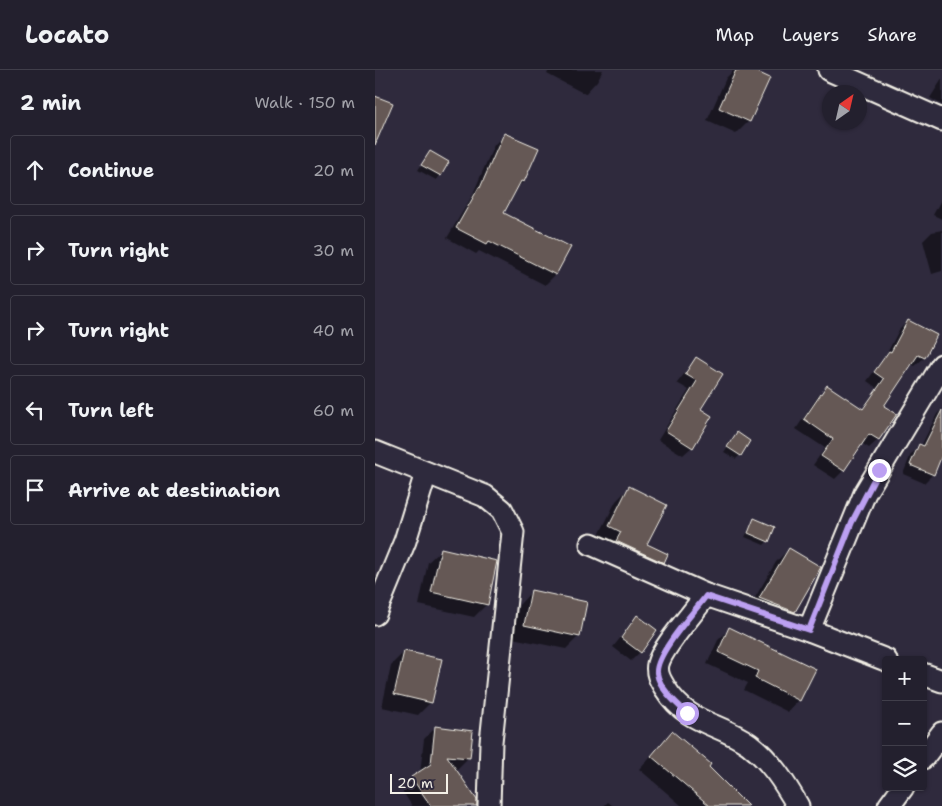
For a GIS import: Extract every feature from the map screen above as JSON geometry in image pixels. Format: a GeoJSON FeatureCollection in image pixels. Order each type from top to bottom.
{"type":"FeatureCollection","features":[{"type":"Feature","properties":{"kind":"street"},"geometry":{"type":"LineString","coordinates":[[829,70],[942,120]]}},
{"type":"Feature","properties":{"kind":"street"},"geometry":{"type":"LineString","coordinates":[[809,630],[865,493],[942,365]]}},
{"type":"Feature","properties":{"kind":"street"},"geometry":{"type":"LineString","coordinates":[[375,452],[492,500],[502,510],[513,532],[491,742],[489,806]]}},
{"type":"Feature","properties":{"kind":"street"},"geometry":{"type":"LineString","coordinates":[[375,614],[405,541],[426,473]]}},
{"type":"Feature","properties":{"kind":"street"},"geometry":{"type":"LineString","coordinates":[[591,544],[706,596],[809,630],[882,658]]}},
{"type":"Feature","properties":{"kind":"street"},"geometry":{"type":"LineString","coordinates":[[706,596],[661,657],[657,672],[659,678],[671,698],[687,713],[743,741],[771,764],[798,806]]}},
{"type":"Feature","properties":{"kind":"street"},"geometry":{"type":"LineString","coordinates":[[927,675],[942,681]]}},
{"type":"Feature","properties":{"kind":"street"},"geometry":{"type":"LineString","coordinates":[[927,753],[942,733]]}},
{"type":"Feature","properties":{"kind":"street"},"geometry":{"type":"LineString","coordinates":[[889,806],[900,791]]}},
{"type":"Feature","properties":{"kind":"building"},"geometry":{"type":"Polygon","coordinates":[[[736,70],[753,70],[770,78],[750,122],[719,108],[736,70]]]}},
{"type":"Feature","properties":{"kind":"building"},"geometry":{"type":"Polygon","coordinates":[[[375,96],[393,103],[375,145],[375,96]]]}},
{"type":"Feature","properties":{"kind":"building"},"geometry":{"type":"Polygon","coordinates":[[[504,133],[539,148],[524,182],[521,181],[504,213],[571,247],[556,275],[489,241],[487,244],[456,228],[480,188],[504,133]]]}},
{"type":"Feature","properties":{"kind":"building"},"geometry":{"type":"Polygon","coordinates":[[[430,151],[449,162],[441,176],[421,165],[430,151]]]}},
{"type":"Feature","properties":{"kind":"building"},"geometry":{"type":"Polygon","coordinates":[[[908,320],[937,335],[925,358],[918,355],[884,406],[897,414],[879,440],[869,434],[844,471],[821,456],[833,439],[804,419],[827,385],[863,409],[884,379],[874,372],[889,351],[891,352],[908,320]]]}},
{"type":"Feature","properties":{"kind":"building"},"geometry":{"type":"Polygon","coordinates":[[[696,357],[723,374],[701,409],[712,416],[693,448],[666,431],[697,381],[685,374],[696,357]]]}},
{"type":"Feature","properties":{"kind":"building"},"geometry":{"type":"Polygon","coordinates":[[[942,410],[942,455],[934,475],[910,465],[919,444],[924,446],[942,410]]]}},
{"type":"Feature","properties":{"kind":"building"},"geometry":{"type":"Polygon","coordinates":[[[737,432],[750,441],[741,456],[727,447],[737,432]]]}},
{"type":"Feature","properties":{"kind":"building"},"geometry":{"type":"Polygon","coordinates":[[[629,486],[667,505],[647,544],[668,554],[664,563],[616,541],[621,532],[609,526],[629,486]]]}},
{"type":"Feature","properties":{"kind":"building"},"geometry":{"type":"Polygon","coordinates":[[[754,518],[775,527],[769,542],[748,533],[754,518]]]}},
{"type":"Feature","properties":{"kind":"building"},"geometry":{"type":"Polygon","coordinates":[[[441,548],[497,561],[488,605],[431,592],[441,548]]]}},
{"type":"Feature","properties":{"kind":"building"},"geometry":{"type":"Polygon","coordinates":[[[789,548],[821,567],[795,612],[759,598],[789,548]]]}},
{"type":"Feature","properties":{"kind":"building"},"geometry":{"type":"Polygon","coordinates":[[[531,590],[587,602],[580,637],[524,625],[531,590]]]}},
{"type":"Feature","properties":{"kind":"building"},"geometry":{"type":"Polygon","coordinates":[[[637,615],[657,630],[641,653],[621,638],[637,615]]]}},
{"type":"Feature","properties":{"kind":"building"},"geometry":{"type":"Polygon","coordinates":[[[729,627],[816,669],[800,701],[755,678],[758,671],[718,652],[729,627]]]}},
{"type":"Feature","properties":{"kind":"building"},"geometry":{"type":"Polygon","coordinates":[[[404,651],[442,659],[432,703],[394,694],[404,651]]]}},
{"type":"Feature","properties":{"kind":"building"},"geometry":{"type":"Polygon","coordinates":[[[435,726],[473,731],[470,758],[447,756],[477,800],[477,806],[431,806],[411,777],[431,764],[435,726]]]}},
{"type":"Feature","properties":{"kind":"building"},"geometry":{"type":"Polygon","coordinates":[[[672,731],[711,764],[709,767],[748,806],[710,806],[651,756],[672,731]]]}},
{"type":"Feature","properties":{"kind":"route"},"geometry":{"type":"LineString","coordinates":[[687,713],[671,698],[659,678],[657,672],[658,663],[706,596],[809,630],[852,522],[865,493],[879,470]]}}]}
